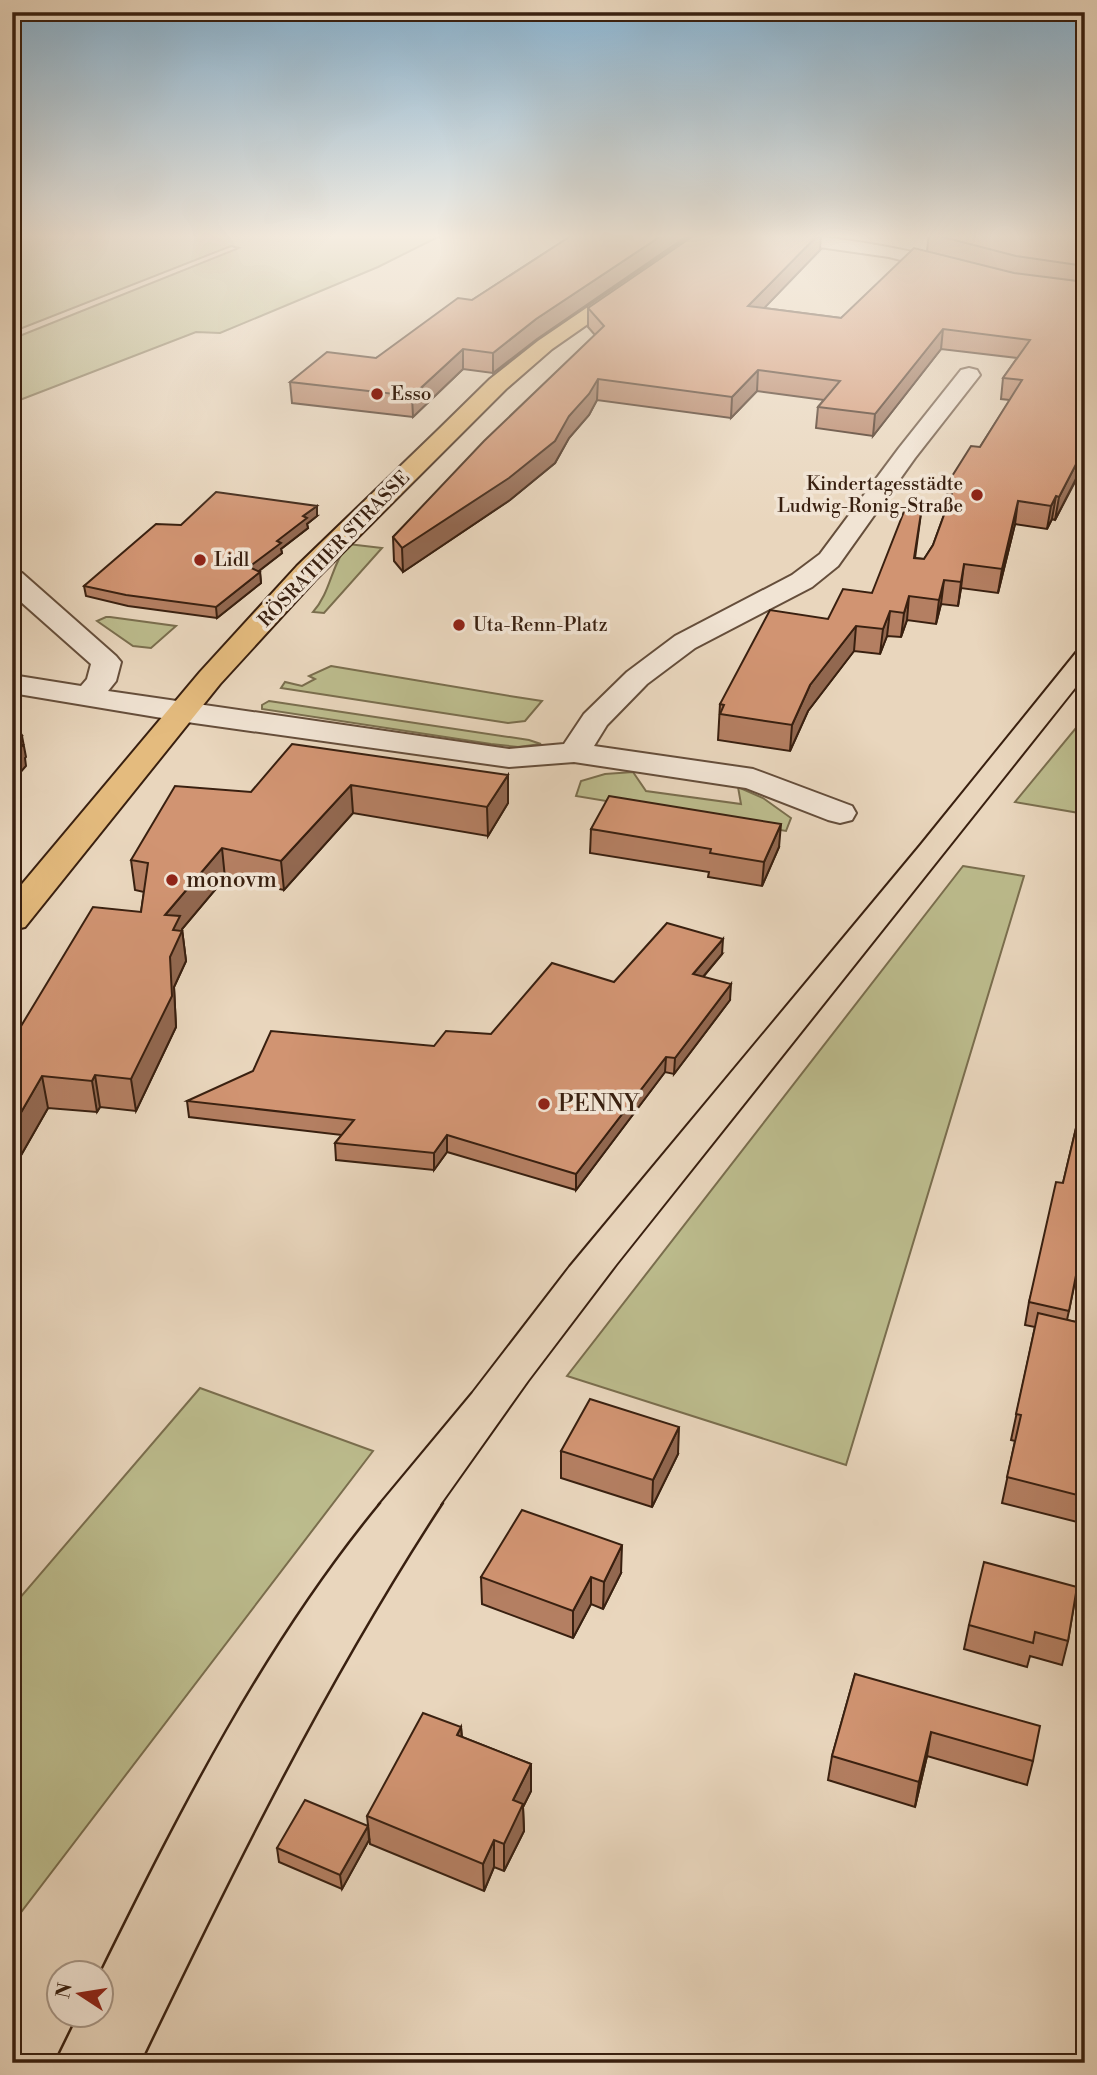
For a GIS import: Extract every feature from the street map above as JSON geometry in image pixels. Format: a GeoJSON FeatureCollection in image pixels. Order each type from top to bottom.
{"type":"FeatureCollection","features":[{"type":"Feature","properties":{"kind":"main road","name":"RÖSRATHER STRASSE"},"geometry":{"type":"LineString","coordinates":[[12,919],[180,712],[307,572],[498,384],[566,331]]}},
{"type":"Feature","properties":{"kind":"street"},"geometry":{"type":"LineString","coordinates":[[574,753],[595,720],[637,678],[685,642],[802,581],[829,560],[907,453],[969,375]]}},
{"type":"Feature","properties":{"kind":"street"},"geometry":{"type":"LineString","coordinates":[[12,579],[106,662],[102,681],[88,697]]}},
{"type":"Feature","properties":{"kind":"street"},"geometry":{"type":"LineString","coordinates":[[12,684],[180,712],[509,758],[574,753],[753,779],[840,813]]}},
{"type":"Feature","properties":{"kind":"green space"},"geometry":{"type":"Polygon","coordinates":[[[32,331],[225,331],[196,332],[12,403],[12,339],[32,331]]]}},
{"type":"Feature","properties":{"kind":"green space"},"geometry":{"type":"Polygon","coordinates":[[[348,544],[382,548],[324,613],[313,612],[324,596],[348,544]]]}},
{"type":"Feature","properties":{"kind":"green space"},"geometry":{"type":"Polygon","coordinates":[[[106,617],[176,626],[151,648],[133,646],[97,621],[106,617]]]}},
{"type":"Feature","properties":{"kind":"green space"},"geometry":{"type":"Polygon","coordinates":[[[331,666],[542,701],[525,721],[508,723],[281,688],[285,682],[302,686],[315,679],[309,676],[331,666]]]}},
{"type":"Feature","properties":{"kind":"green space"},"geometry":{"type":"Polygon","coordinates":[[[269,701],[541,744],[518,747],[491,744],[262,709],[262,705],[269,701]]]}},
{"type":"Feature","properties":{"kind":"green space"},"geometry":{"type":"Polygon","coordinates":[[[1085,717],[1085,814],[1015,802],[1085,717]]]}},
{"type":"Feature","properties":{"kind":"green space"},"geometry":{"type":"Polygon","coordinates":[[[633,772],[646,791],[741,804],[738,787],[763,798],[791,818],[786,831],[576,796],[581,781],[605,774],[633,772]]]}},
{"type":"Feature","properties":{"kind":"green space"},"geometry":{"type":"Polygon","coordinates":[[[963,866],[1024,876],[846,1465],[567,1376],[963,866]]]}},
{"type":"Feature","properties":{"kind":"green space"},"geometry":{"type":"Polygon","coordinates":[[[200,1388],[373,1451],[12,1924],[12,1607],[200,1388]]]}},
{"type":"Feature","properties":{"kind":"building"},"geometry":{"type":"Polygon","coordinates":[[[413,331],[521,331],[493,353],[463,349],[412,396],[290,382],[327,352],[376,358],[413,331]]]}},
{"type":"Feature","properties":{"kind":"building"},"geometry":{"type":"Polygon","coordinates":[[[599,331],[942,331],[875,414],[818,407],[840,381],[758,370],[732,397],[598,379],[589,394],[569,416],[555,441],[509,478],[402,548],[393,537],[484,441],[599,331]]]}},
{"type":"Feature","properties":{"kind":"building"},"geometry":{"type":"Polygon","coordinates":[[[958,331],[1085,331],[1085,447],[1059,497],[1056,496],[1051,506],[1018,501],[1002,569],[964,564],[961,582],[944,580],[939,600],[909,596],[904,613],[890,611],[883,629],[856,626],[810,685],[792,725],[720,714],[724,705],[720,704],[770,610],[828,619],[843,589],[872,593],[905,509],[921,513],[914,558],[924,559],[933,545],[956,482],[949,481],[971,446],[980,447],[1022,380],[1003,378],[1030,340],[958,331]]]}},
{"type":"Feature","properties":{"kind":"building","name":"Lidl"},"geometry":{"type":"Polygon","coordinates":[[[216,492],[317,506],[303,516],[307,518],[277,541],[281,543],[249,567],[260,572],[216,607],[126,595],[84,586],[156,524],[181,525],[216,492]]]}},
{"type":"Feature","properties":{"kind":"building"},"geometry":{"type":"Polygon","coordinates":[[[12,735],[22,736],[16,744],[23,745],[12,757],[12,735]]]}},
{"type":"Feature","properties":{"kind":"building"},"geometry":{"type":"Polygon","coordinates":[[[292,744],[508,775],[487,807],[351,785],[281,861],[222,848],[165,915],[180,916],[173,930],[182,931],[170,957],[172,996],[131,1079],[95,1075],[92,1081],[42,1076],[12,1128],[12,1041],[93,907],[141,912],[148,863],[131,860],[175,786],[251,792],[292,744]]]}},
{"type":"Feature","properties":{"kind":"building"},"geometry":{"type":"Polygon","coordinates":[[[609,796],[781,824],[764,862],[710,853],[711,849],[591,829],[609,796]]]}},
{"type":"Feature","properties":{"kind":"building"},"geometry":{"type":"Polygon","coordinates":[[[667,923],[723,939],[693,974],[731,984],[675,1058],[666,1057],[576,1174],[447,1135],[434,1153],[335,1143],[354,1120],[187,1101],[253,1071],[271,1031],[434,1046],[446,1031],[491,1034],[552,963],[614,982],[667,923]]]}},
{"type":"Feature","properties":{"kind":"building"},"geometry":{"type":"Polygon","coordinates":[[[1085,1090],[1085,1256],[1080,1255],[1069,1311],[1029,1302],[1056,1182],[1063,1183],[1085,1090]]]}},
{"type":"Feature","properties":{"kind":"building"},"geometry":{"type":"Polygon","coordinates":[[[1038,1313],[1085,1324],[1085,1497],[1007,1477],[1021,1415],[1016,1414],[1038,1313]]]}},
{"type":"Feature","properties":{"kind":"building"},"geometry":{"type":"Polygon","coordinates":[[[590,1399],[679,1427],[653,1480],[561,1451],[590,1399]]]}},
{"type":"Feature","properties":{"kind":"building"},"geometry":{"type":"Polygon","coordinates":[[[522,1510],[622,1545],[604,1582],[591,1577],[573,1611],[481,1577],[522,1510]]]}},
{"type":"Feature","properties":{"kind":"building"},"geometry":{"type":"Polygon","coordinates":[[[984,1562],[1077,1587],[1068,1641],[1035,1632],[1033,1643],[969,1625],[984,1562]]]}},
{"type":"Feature","properties":{"kind":"building"},"geometry":{"type":"Polygon","coordinates":[[[855,1674],[1040,1726],[1033,1761],[931,1732],[919,1782],[832,1756],[855,1674]]]}},
{"type":"Feature","properties":{"kind":"building"},"geometry":{"type":"Polygon","coordinates":[[[423,1713],[461,1727],[457,1735],[531,1764],[513,1800],[523,1804],[504,1844],[494,1840],[483,1864],[367,1816],[423,1713]]]}},
{"type":"Feature","properties":{"kind":"building"},"geometry":{"type":"Polygon","coordinates":[[[305,1800],[368,1826],[340,1875],[277,1848],[305,1800]]]}},
{"type":"Feature","properties":{"kind":"tram line"},"geometry":{"type":"LineString","coordinates":[[378,1505],[472,1392],[569,1266],[920,844],[1085,640]]}},
{"type":"Feature","properties":{"kind":"tram line"},"geometry":{"type":"LineString","coordinates":[[441,1505],[529,1381],[617,1265],[1085,677]]}},
{"type":"Feature","properties":{"kind":"tram line"},"geometry":{"type":"LineString","coordinates":[[106,1960],[193,1790],[261,1671],[298,1613],[380,1503]]}},
{"type":"Feature","properties":{"kind":"tram line"},"geometry":{"type":"LineString","coordinates":[[141,2063],[246,1849],[320,1708],[443,1503]]}},
{"type":"Feature","properties":{"kind":"tram line"},"geometry":{"type":"LineString","coordinates":[[54,2063],[70,2030]]}},
{"type":"Feature","properties":{"kind":"place","name":"Esso"},"geometry":{"type":"Point","coordinates":[377,394]}},
{"type":"Feature","properties":{"kind":"place","name":"Kindertagesstädte Ludwig-Ronig-Straße"},"geometry":{"type":"Point","coordinates":[977,495]}},
{"type":"Feature","properties":{"kind":"place","name":"Lidl"},"geometry":{"type":"Point","coordinates":[200,560]}},
{"type":"Feature","properties":{"kind":"place","name":"Uta-Renn-Platz"},"geometry":{"type":"Point","coordinates":[459,625]}},
{"type":"Feature","properties":{"kind":"place","name":"monovm"},"geometry":{"type":"Point","coordinates":[172,880]}},
{"type":"Feature","properties":{"kind":"place","name":"PENNY"},"geometry":{"type":"Point","coordinates":[544,1104]}}]}
